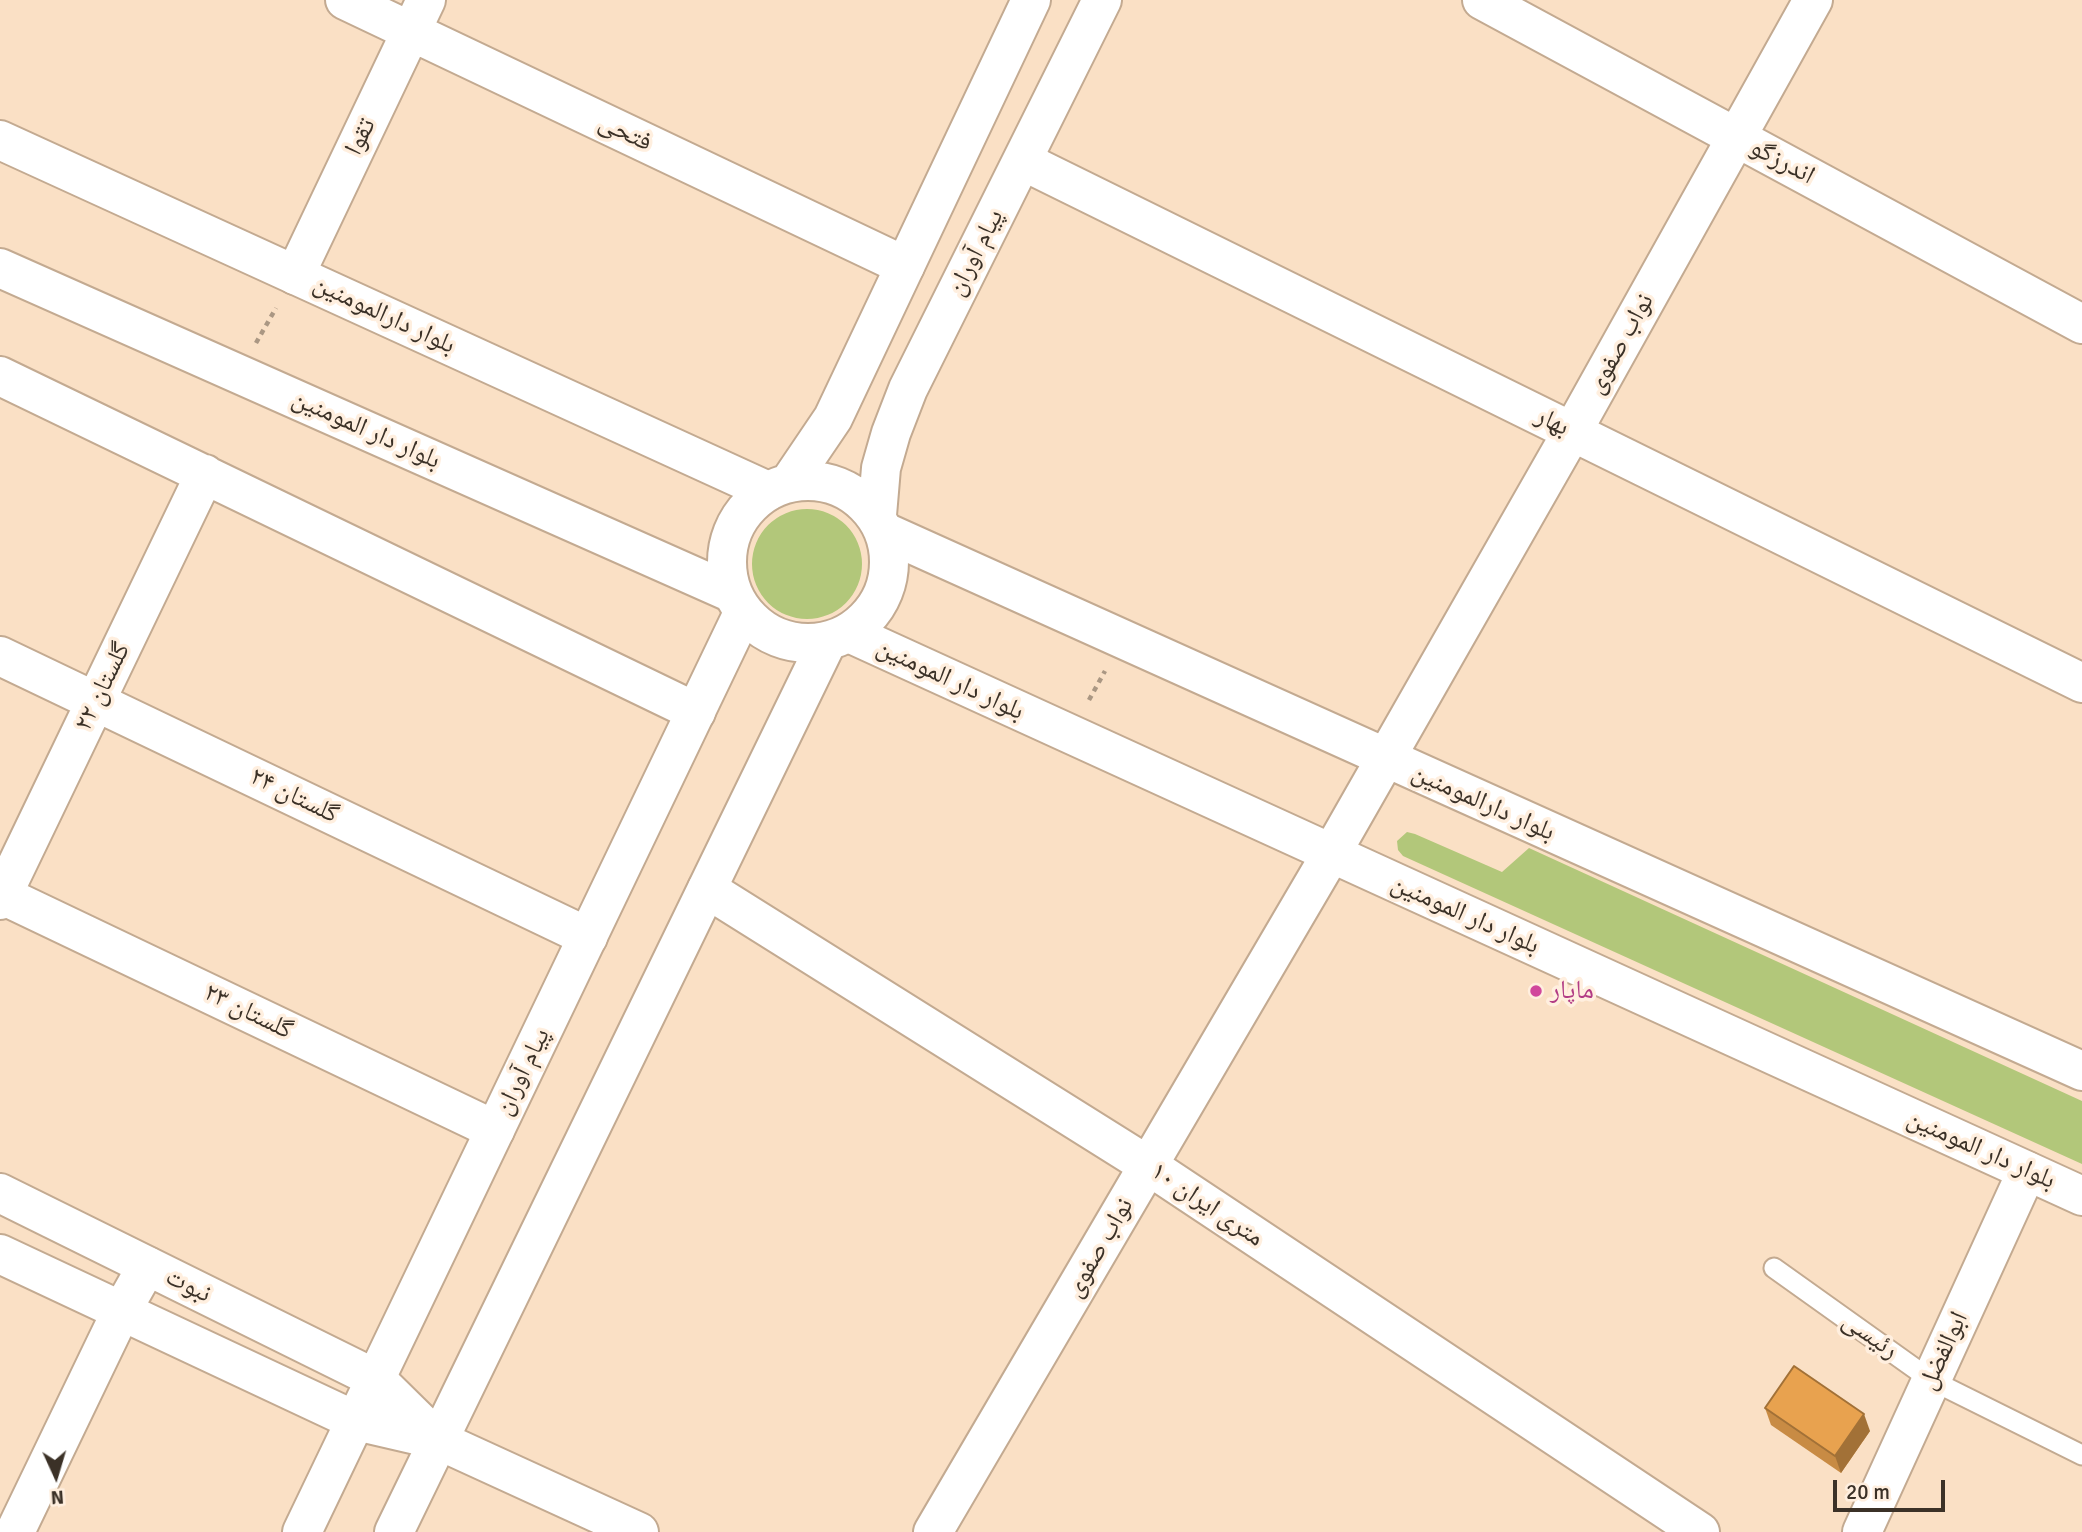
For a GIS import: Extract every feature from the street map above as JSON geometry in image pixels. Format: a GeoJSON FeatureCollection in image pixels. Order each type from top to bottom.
{"type":"FeatureCollection","features":[{"type":"Feature","properties":{"kind":"street","name":"فتحی"},"geometry":{"type":"LineString","coordinates":[[345,0],[419,16],[905,265]]}},
{"type":"Feature","properties":{"kind":"street"},"geometry":{"type":"LineString","coordinates":[[779,487],[813,481],[836,485],[856,496],[881,524],[890,555],[889,578],[881,600],[868,619],[838,638],[804,644],[781,640],[761,629],[738,603],[727,570],[728,547],[735,525],[749,506],[779,487],[833,418],[1031,0]]}},
{"type":"Feature","properties":{"kind":"street","name":"پیام آوران"},"geometry":{"type":"LineString","coordinates":[[881,524],[881,468],[908,389],[1102,0]]}},
{"type":"Feature","properties":{"kind":"street","name":"اندرزگو"},"geometry":{"type":"LineString","coordinates":[[1482,0],[2082,324]]}},
{"type":"Feature","properties":{"kind":"street","name":"نواب صفوی"},"geometry":{"type":"LineString","coordinates":[[933,1532],[1331,855],[1572,432],[1813,0]]}},
{"type":"Feature","properties":{"kind":"street","name":"تقوا"},"geometry":{"type":"LineString","coordinates":[[295,275],[419,16]]}},
{"type":"Feature","properties":{"kind":"street","name":"بلوار دارالمومنین"},"geometry":{"type":"LineString","coordinates":[[0,140],[295,275],[779,487]]}},
{"type":"Feature","properties":{"kind":"street","name":"بهار"},"geometry":{"type":"LineString","coordinates":[[1023,161],[2082,683]]}},
{"type":"Feature","properties":{"kind":"street","name":"بلوار دار المومنین"},"geometry":{"type":"LineString","coordinates":[[0,268],[239,374],[738,603]]}},
{"type":"Feature","properties":{"kind":"street"},"geometry":{"type":"LineString","coordinates":[[0,376],[696,712]]}},
{"type":"Feature","properties":{"kind":"street"},"geometry":{"type":"LineString","coordinates":[[833,418],[846,436],[856,441],[868,443],[891,433]]}},
{"type":"Feature","properties":{"kind":"street","name":"گلستان ۲۲"},"geometry":{"type":"LineString","coordinates":[[1,896],[205,474]]}},
{"type":"Feature","properties":{"kind":"street","name":"بلوار دارالمومنین"},"geometry":{"type":"LineString","coordinates":[[881,524],[1122,640],[2082,1071]]}},
{"type":"Feature","properties":{"kind":"street","name":"پیام آوران"},"geometry":{"type":"LineString","coordinates":[[302,1532],[696,712],[738,603]]}},
{"type":"Feature","properties":{"kind":"street"},"geometry":{"type":"LineString","coordinates":[[394,1532],[707,889],[838,638]]}},
{"type":"Feature","properties":{"kind":"street","name":"بلوار دار المومنین"},"geometry":{"type":"LineString","coordinates":[[838,638],[1069,734],[2082,1196]]}},
{"type":"Feature","properties":{"kind":"street","name":"گلستان ۲۴"},"geometry":{"type":"LineString","coordinates":[[0,656],[589,937]]}},
{"type":"Feature","properties":{"kind":"street","name":"۱۰ متری ایران"},"geometry":{"type":"LineString","coordinates":[[707,889],[1149,1166],[1700,1532]]}},
{"type":"Feature","properties":{"kind":"street","name":"گلستان ۲۳"},"geometry":{"type":"LineString","coordinates":[[1,896],[495,1130]]}},
{"type":"Feature","properties":{"kind":"street","name":"ابوالفضل"},"geometry":{"type":"LineString","coordinates":[[1862,1532],[2027,1171]]}},
{"type":"Feature","properties":{"kind":"street","name":"نبوت"},"geometry":{"type":"LineString","coordinates":[[0,1194],[376,1379],[438,1440]]}},
{"type":"Feature","properties":{"kind":"street","name":"نبوت"},"geometry":{"type":"LineString","coordinates":[[0,1254],[356,1421],[438,1440]]}},
{"type":"Feature","properties":{"kind":"street"},"geometry":{"type":"LineString","coordinates":[[15,1532],[121,1312],[147,1266]]}},
{"type":"Feature","properties":{"kind":"street"},"geometry":{"type":"LineString","coordinates":[[438,1440],[639,1532]]}},
{"type":"Feature","properties":{"kind":"lane","name":"رئیسی"},"geometry":{"type":"LineString","coordinates":[[1774,1268],[1931,1380],[2082,1455]]}},
{"type":"Feature","properties":{"kind":"path"},"geometry":{"type":"LineString","coordinates":[[239,374],[295,275]]}},
{"type":"Feature","properties":{"kind":"path"},"geometry":{"type":"LineString","coordinates":[[1069,734],[1122,640]]}},
{"type":"Feature","properties":{"kind":"green space"},"geometry":{"type":"Polygon","coordinates":[[[807,509],[828,513],[846,525],[858,543],[862,564],[858,585],[846,603],[828,615],[807,619],[786,615],[768,603],[756,585],[752,564],[756,543],[768,525],[786,513],[807,509]]]}},
{"type":"Feature","properties":{"kind":"green space"},"geometry":{"type":"Polygon","coordinates":[[[1407,832],[1502,872],[1529,848],[2082,1101],[2082,1164],[1403,856],[1398,850],[1397,841],[1407,832]]]}},
{"type":"Feature","properties":{"kind":"building"},"geometry":{"type":"Polygon","coordinates":[[[1794,1366],[1864,1414],[1835,1456],[1765,1408],[1794,1366]]]}},
{"type":"Feature","properties":{"kind":"place","name":"ماپار"},"geometry":{"type":"Point","coordinates":[1536,991]}}]}
